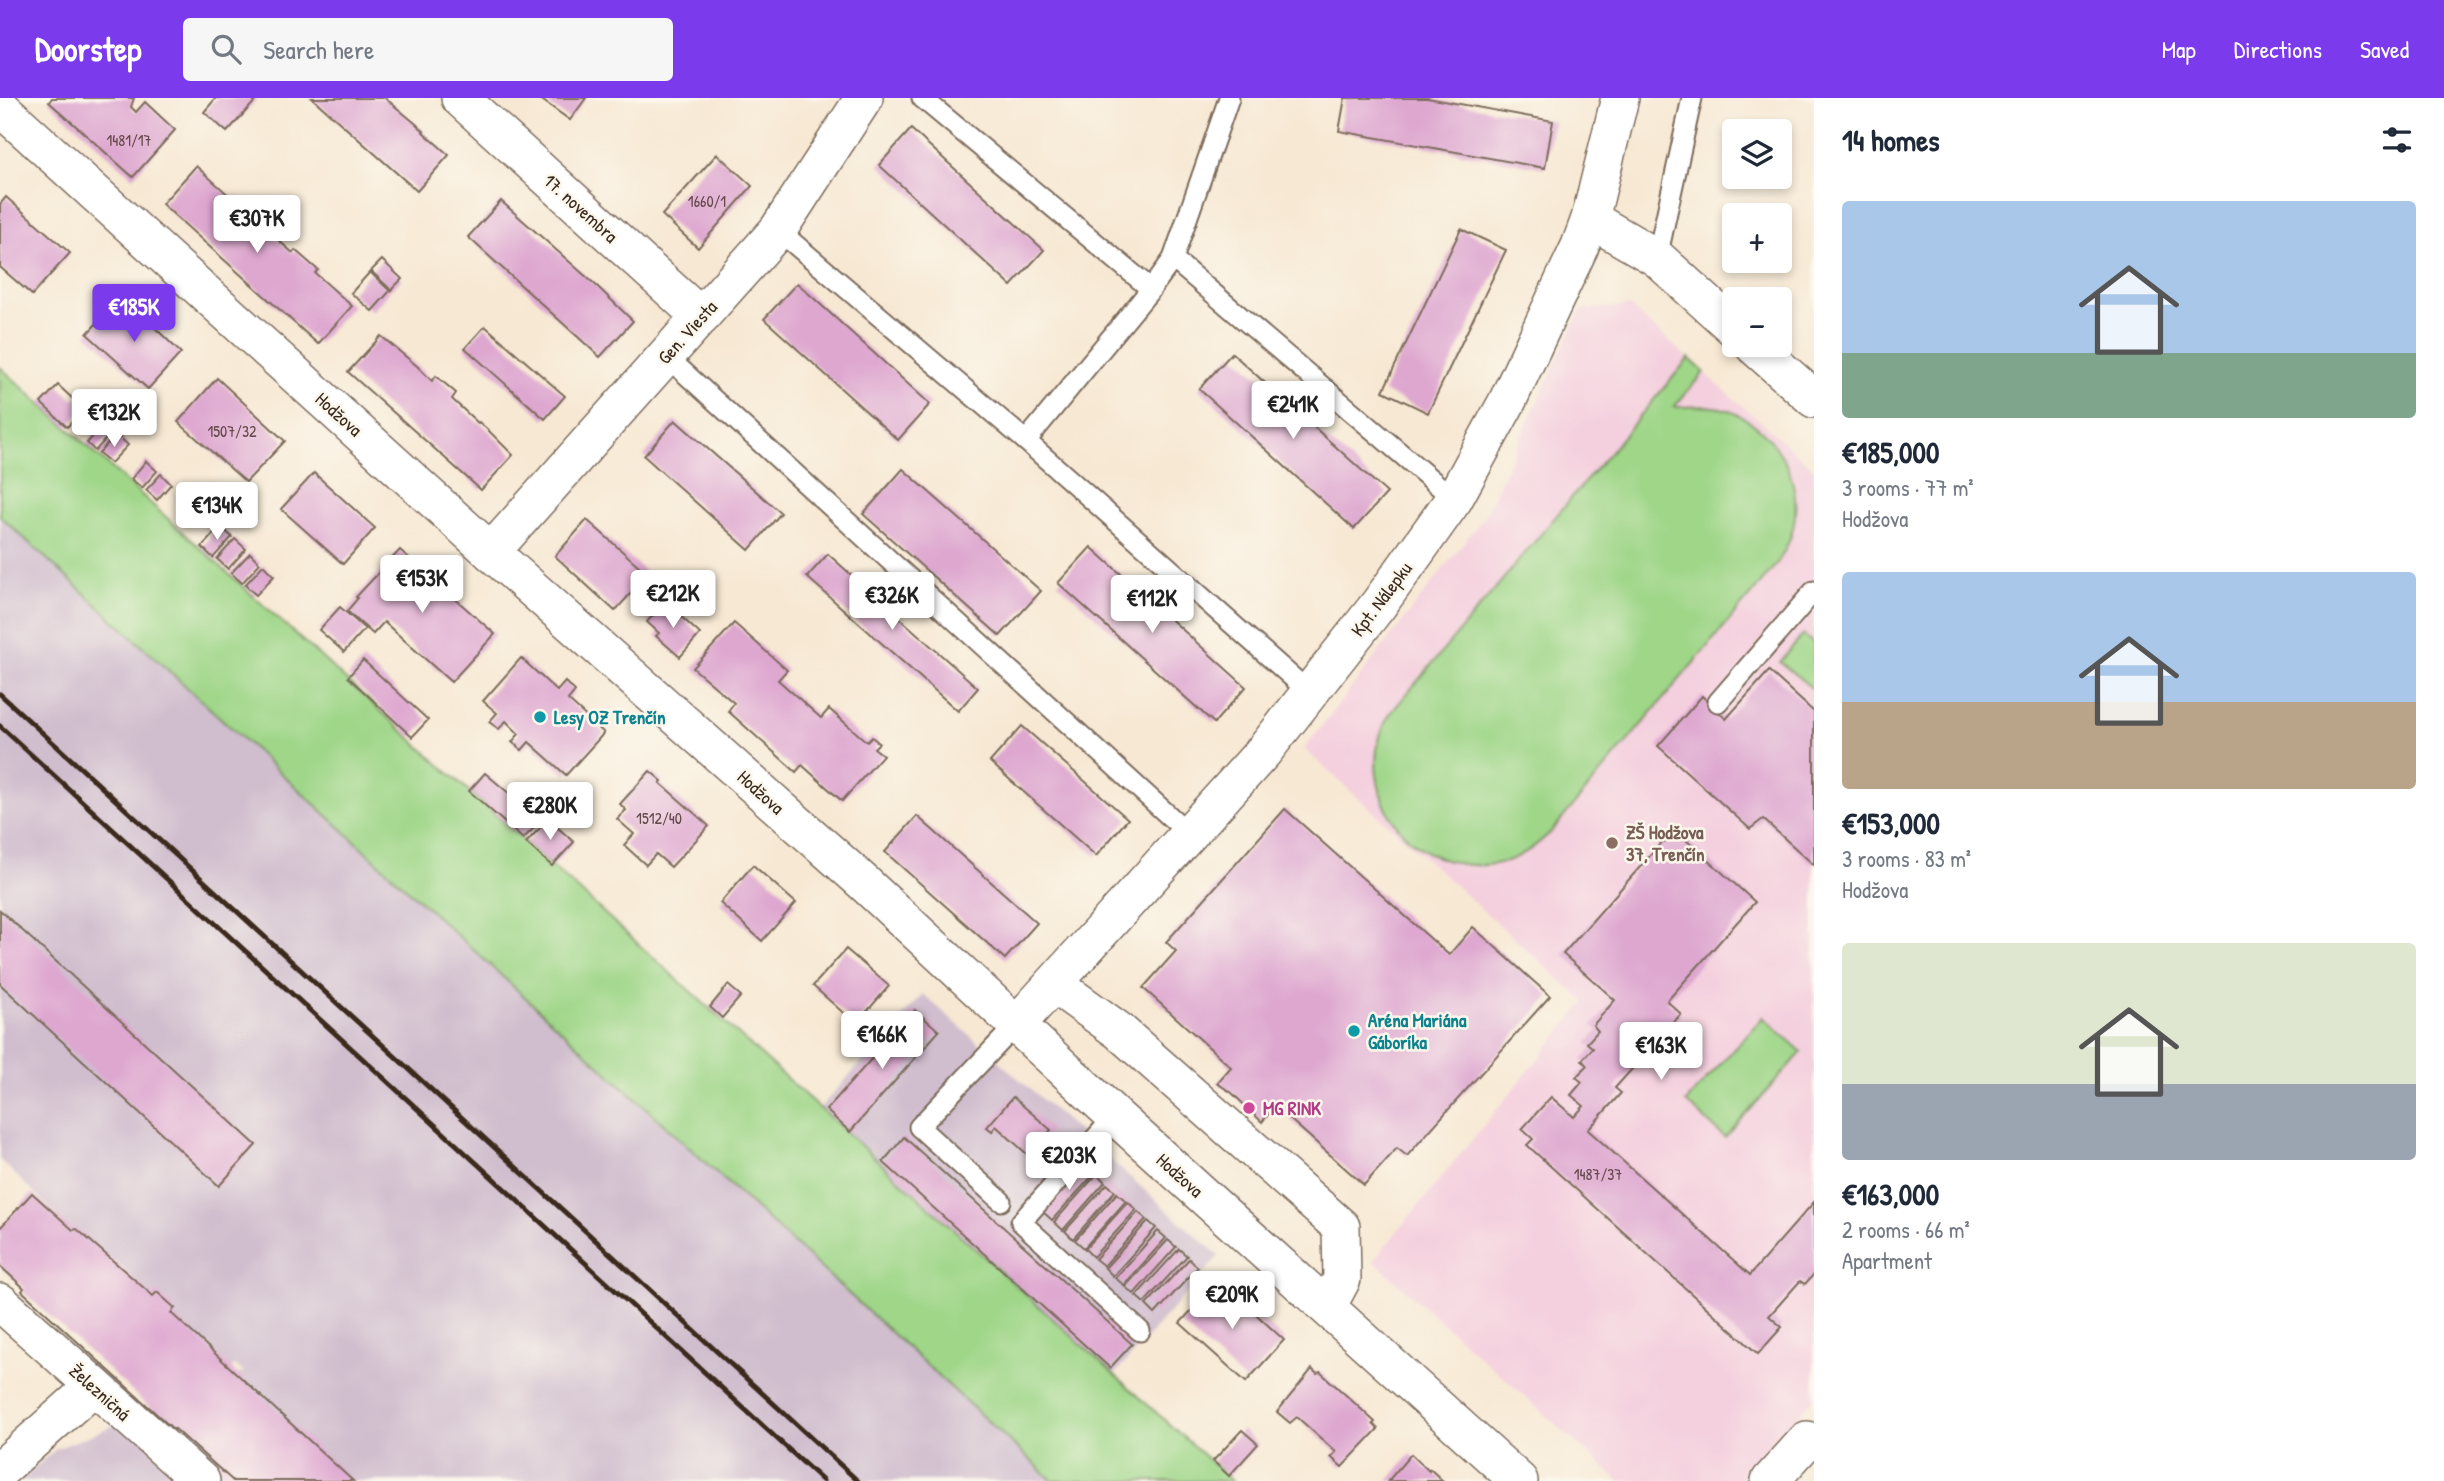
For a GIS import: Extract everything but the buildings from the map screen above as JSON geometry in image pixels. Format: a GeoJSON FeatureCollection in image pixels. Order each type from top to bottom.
{"type":"FeatureCollection","features":[{"type":"Feature","properties":{"kind":"street","name":"Gen. Viesta"},"geometry":{"type":"LineString","coordinates":[[491,552],[778,230],[864,98]]}},
{"type":"Feature","properties":{"kind":"street","name":"Kpt. Nálepku"},"geometry":{"type":"LineString","coordinates":[[1017,1024],[1264,751],[1379,604],[1454,499],[1507,402],[1580,246],[1590,219],[1620,98]]}},
{"type":"Feature","properties":{"kind":"street","name":"17. novembra"},"geometry":{"type":"LineString","coordinates":[[463,99],[701,317]]}},
{"type":"Feature","properties":{"kind":"street","name":"Hodžova"},"geometry":{"type":"LineString","coordinates":[[6,105],[491,552],[852,873],[1115,1116],[1519,1481]]}},
{"type":"Feature","properties":{"kind":"street"},"geometry":{"type":"LineString","coordinates":[[1590,219],[1657,258],[1722,317]]}},
{"type":"Feature","properties":{"kind":"street"},"geometry":{"type":"LineString","coordinates":[[1767,357],[1814,399]]}},
{"type":"Feature","properties":{"kind":"street"},"geometry":{"type":"LineString","coordinates":[[1054,984],[1119,1031],[1341,1227],[1342,1279],[1327,1307]]}},
{"type":"Feature","properties":{"kind":"street","name":"Železničná"},"geometry":{"type":"LineString","coordinates":[[0,1302],[201,1481]]}},
{"type":"Feature","properties":{"kind":"street"},"geometry":{"type":"LineString","coordinates":[[0,1470],[94,1386]]}},
{"type":"Feature","properties":{"kind":"street"},"geometry":{"type":"LineString","coordinates":[[1770,1481],[1807,1440]]}},
{"type":"Feature","properties":{"kind":"lane"},"geometry":{"type":"LineString","coordinates":[[922,98],[1151,289]]}},
{"type":"Feature","properties":{"kind":"lane"},"geometry":{"type":"LineString","coordinates":[[1026,441],[1151,289],[1172,259],[1229,98]]}},
{"type":"Feature","properties":{"kind":"lane"},"geometry":{"type":"LineString","coordinates":[[1657,258],[1692,98]]}},
{"type":"Feature","properties":{"kind":"lane"},"geometry":{"type":"LineString","coordinates":[[778,230],[1026,441],[1310,693]]}},
{"type":"Feature","properties":{"kind":"lane"},"geometry":{"type":"LineString","coordinates":[[1172,259],[1454,499]]}},
{"type":"Feature","properties":{"kind":"lane"},"geometry":{"type":"LineString","coordinates":[[666,356],[1189,834]]}},
{"type":"Feature","properties":{"kind":"lane"},"geometry":{"type":"LineString","coordinates":[[1718,702],[1814,591]]}},
{"type":"Feature","properties":{"kind":"lane"},"geometry":{"type":"LineString","coordinates":[[1001,1201],[919,1127],[1017,1024]]}},
{"type":"Feature","properties":{"kind":"lane"},"geometry":{"type":"LineString","coordinates":[[1115,1116],[1021,1222],[1140,1331]]}},
{"type":"Feature","properties":{"kind":"shaded area","name":"ZŠ Hodžova 37, Trenčín"},"geometry":{"type":"Polygon","coordinates":[[[1629,306],[1814,469],[1814,1398],[1740,1481],[1619,1481],[1373,1261],[1585,1002],[1304,749],[1485,515],[1580,310],[1629,306]]]}},
{"type":"Feature","properties":{"kind":"shaded area"},"geometry":{"type":"Polygon","coordinates":[[[0,367],[819,1109],[923,994],[1219,1256],[1115,1374],[1232,1481],[19,1481],[56,1449],[244,1372],[235,1366],[231,1368],[171,1313],[175,1308],[157,1292],[153,1296],[115,1261],[73,1230],[0,1160],[0,367]]]}},
{"type":"Feature","properties":{"kind":"green space"},"geometry":{"type":"Polygon","coordinates":[[[1689,358],[1704,372],[1674,407],[1722,408],[1747,420],[1764,433],[1787,467],[1796,507],[1785,551],[1547,836],[1520,856],[1489,865],[1471,865],[1437,857],[1407,837],[1396,824],[1383,800],[1378,783],[1376,757],[1383,727],[1389,715],[1689,358]]]}},
{"type":"Feature","properties":{"kind":"green space"},"geometry":{"type":"Polygon","coordinates":[[[0,367],[1232,1481],[1053,1481],[0,516],[0,367]]]}},
{"type":"Feature","properties":{"kind":"green space"},"geometry":{"type":"Polygon","coordinates":[[[1803,635],[1814,644],[1814,690],[1780,662],[1803,635]]]}},
{"type":"Feature","properties":{"kind":"green space"},"geometry":{"type":"Polygon","coordinates":[[[1763,1017],[1802,1052],[1725,1138],[1686,1102],[1763,1017]]]}},
{"type":"Feature","properties":{"kind":"railway"},"geometry":{"type":"LineString","coordinates":[[0,694],[858,1481]]}},
{"type":"Feature","properties":{"kind":"railway"},"geometry":{"type":"LineString","coordinates":[[0,726],[823,1481]]}},
{"type":"Feature","properties":{"kind":"place","name":"Lesy OZ Trenčín"},"geometry":{"type":"Point","coordinates":[540,717]}},
{"type":"Feature","properties":{"kind":"place","name":"ZŠ Hodžova 37, Trenčín"},"geometry":{"type":"Point","coordinates":[1612,843]}},
{"type":"Feature","properties":{"kind":"place","name":"Aréna Mariána Gáboríka"},"geometry":{"type":"Point","coordinates":[1354,1031]}},
{"type":"Feature","properties":{"kind":"place","name":"MG RINK"},"geometry":{"type":"Point","coordinates":[1249,1108]}}]}
